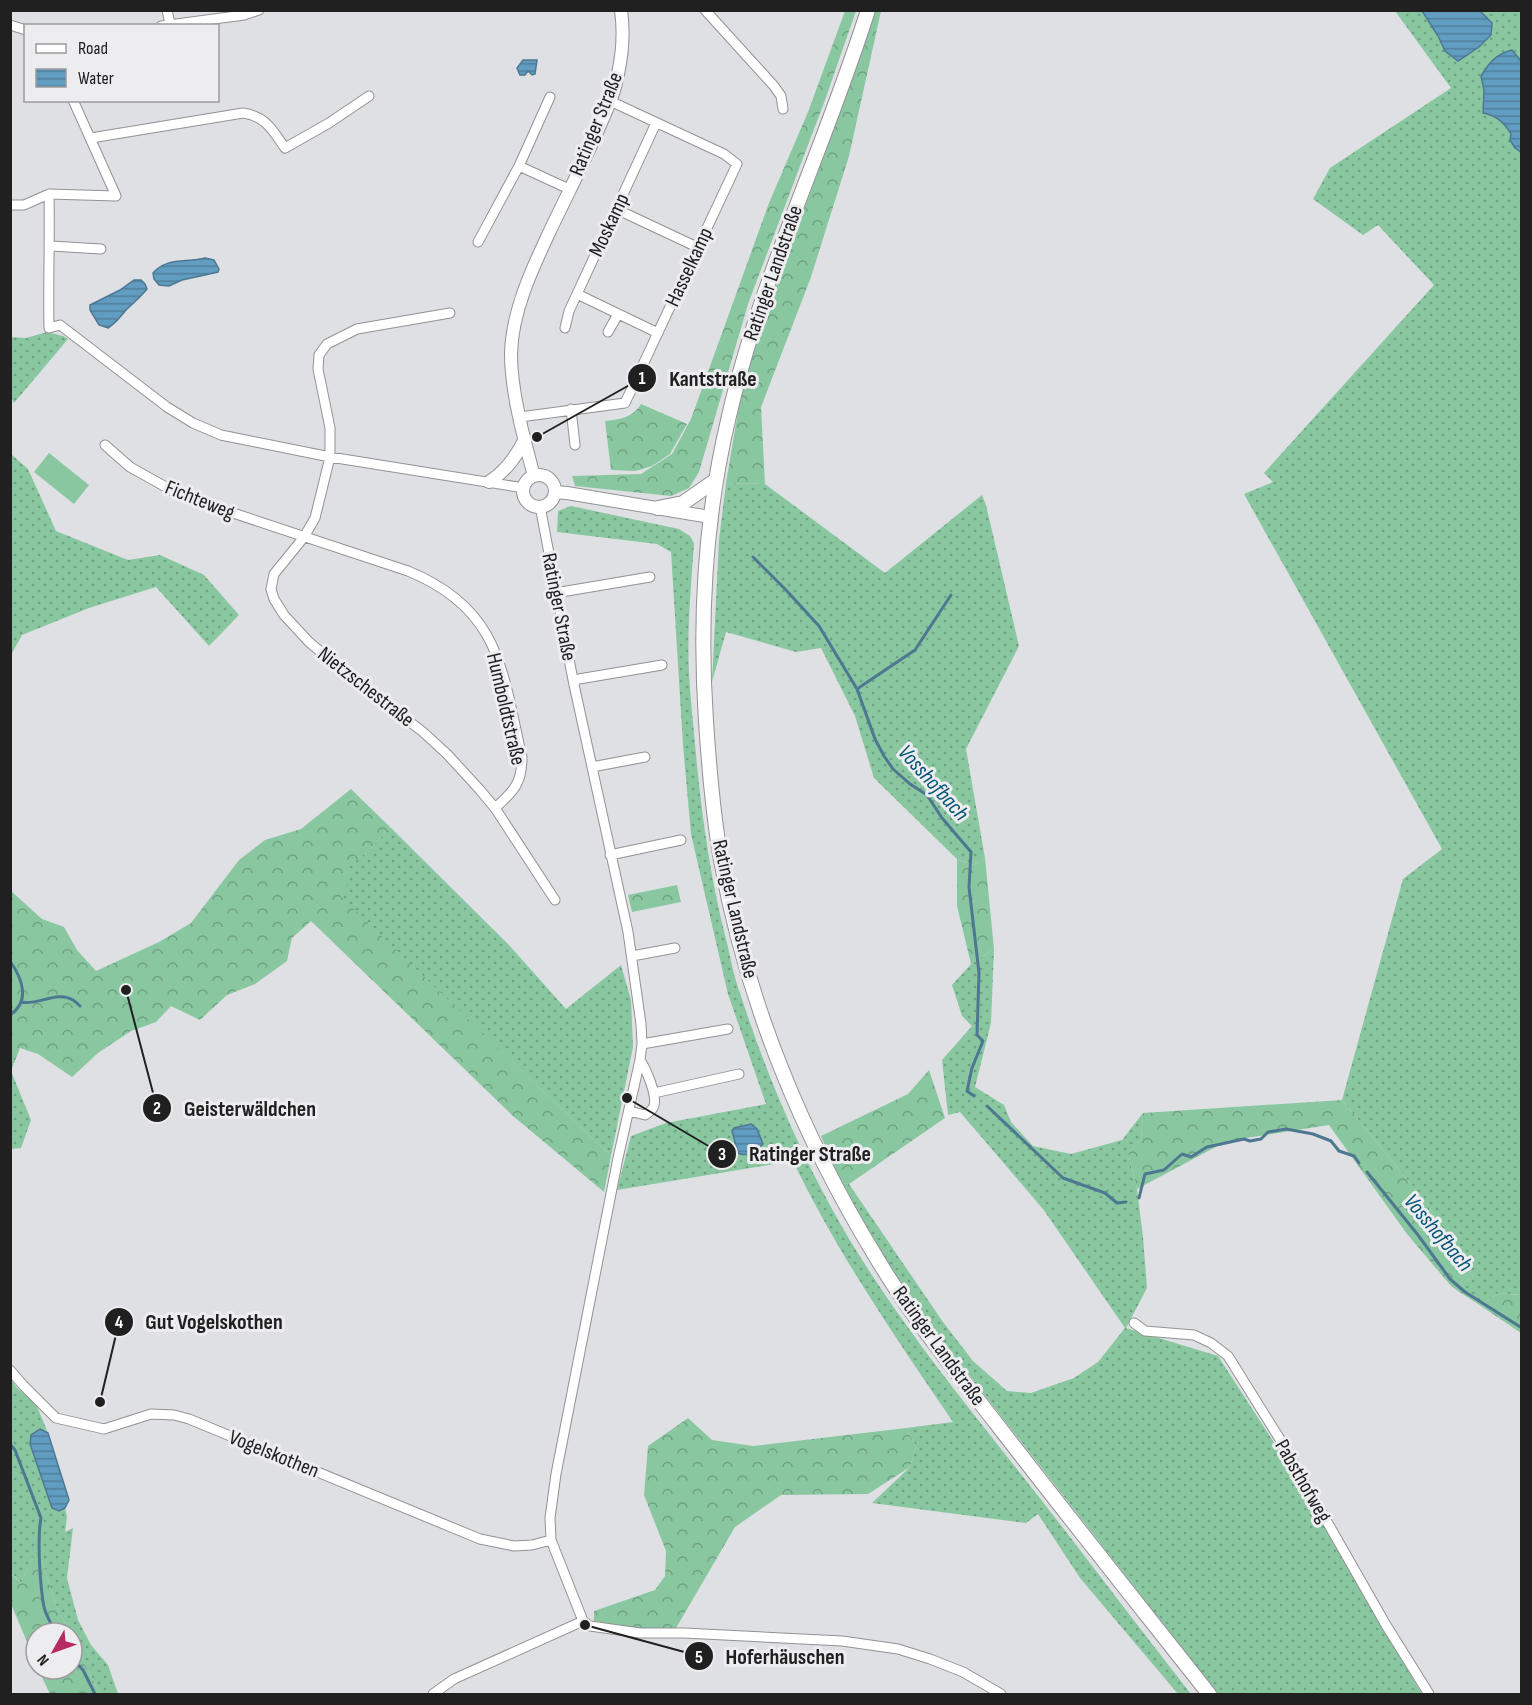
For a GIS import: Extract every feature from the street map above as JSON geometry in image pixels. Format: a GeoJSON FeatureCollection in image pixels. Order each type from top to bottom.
{"type":"FeatureCollection","features":[{"type":"Feature","properties":{"kind":"main road","name":"Ratinger Landstraße"},"geometry":{"type":"LineString","coordinates":[[868,10],[844,82],[788,224],[762,300],[729,416],[710,517],[703,602],[702,669],[714,809],[728,892],[757,999],[787,1083],[822,1161],[878,1261],[919,1321],[1018,1452],[1209,1695]]}},
{"type":"Feature","properties":{"kind":"main road"},"geometry":{"type":"LineString","coordinates":[[658,508],[683,503],[716,480]]}},
{"type":"Feature","properties":{"kind":"street"},"geometry":{"type":"LineString","coordinates":[[173,24],[244,15],[259,10]]}},
{"type":"Feature","properties":{"kind":"street","name":"Ratinger Straße"},"geometry":{"type":"LineString","coordinates":[[534,476],[512,371],[516,319],[535,263],[610,101],[621,63],[623,35],[621,10]]}},
{"type":"Feature","properties":{"kind":"street"},"geometry":{"type":"LineString","coordinates":[[705,10],[774,86],[781,96],[783,109]]}},
{"type":"Feature","properties":{"kind":"street"},"geometry":{"type":"LineString","coordinates":[[91,138],[243,114],[256,115],[264,120],[285,148],[329,123],[369,96]]}},
{"type":"Feature","properties":{"kind":"street"},"geometry":{"type":"LineString","coordinates":[[478,242],[519,166],[550,98]]}},
{"type":"Feature","properties":{"kind":"street","name":"Hasselkamp"},"geometry":{"type":"LineString","coordinates":[[520,417],[625,403],[736,164],[724,154],[610,101]]}},
{"type":"Feature","properties":{"kind":"street"},"geometry":{"type":"LineString","coordinates":[[10,205],[24,205],[49,194],[116,196],[75,102]]}},
{"type":"Feature","properties":{"kind":"street","name":"Moskamp"},"geometry":{"type":"LineString","coordinates":[[565,328],[569,311],[656,123]]}},
{"type":"Feature","properties":{"kind":"street"},"geometry":{"type":"LineString","coordinates":[[519,166],[569,189]]}},
{"type":"Feature","properties":{"kind":"street"},"geometry":{"type":"LineString","coordinates":[[49,194],[51,246],[48,295],[49,328],[60,325],[145,391],[193,423],[221,435],[330,457],[524,488]]}},
{"type":"Feature","properties":{"kind":"street"},"geometry":{"type":"LineString","coordinates":[[616,209],[697,247]]}},
{"type":"Feature","properties":{"kind":"street"},"geometry":{"type":"LineString","coordinates":[[51,246],[100,249]]}},
{"type":"Feature","properties":{"kind":"street"},"geometry":{"type":"LineString","coordinates":[[577,294],[658,333]]}},
{"type":"Feature","properties":{"kind":"street","name":"Nietzschestraße"},"geometry":{"type":"LineString","coordinates":[[450,313],[357,329],[327,344],[319,356],[318,369],[330,428],[330,457],[315,518],[304,537],[274,574],[271,589],[284,615],[309,642],[423,732],[447,754],[495,808],[555,900]]}},
{"type":"Feature","properties":{"kind":"street"},"geometry":{"type":"LineString","coordinates":[[608,332],[618,314]]}},
{"type":"Feature","properties":{"kind":"street"},"geometry":{"type":"LineString","coordinates":[[571,409],[575,445]]}},
{"type":"Feature","properties":{"kind":"street"},"geometry":{"type":"LineString","coordinates":[[489,482],[509,465],[525,439]]}},
{"type":"Feature","properties":{"kind":"street","name":"Fichteweg"},"geometry":{"type":"LineString","coordinates":[[105,445],[130,467],[173,491],[209,506],[304,537]]}},
{"type":"Feature","properties":{"kind":"street"},"geometry":{"type":"LineString","coordinates":[[541,475],[549,479],[555,487],[552,501],[540,507],[529,502],[524,493],[528,480],[534,476],[541,475]]}},
{"type":"Feature","properties":{"kind":"street"},"geometry":{"type":"LineString","coordinates":[[555,492],[710,517]]}},
{"type":"Feature","properties":{"kind":"street","name":"Ratinger Straße"},"geometry":{"type":"LineString","coordinates":[[540,507],[555,593],[626,923],[642,1044],[556,1474],[550,1518],[551,1540]]}},
{"type":"Feature","properties":{"kind":"street","name":"Humboldtstraße"},"geometry":{"type":"LineString","coordinates":[[304,537],[427,579],[459,600],[481,624],[495,648],[502,668],[522,757],[519,782],[495,808]]}},
{"type":"Feature","properties":{"kind":"street"},"geometry":{"type":"LineString","coordinates":[[555,593],[650,577]]}},
{"type":"Feature","properties":{"kind":"street"},"geometry":{"type":"LineString","coordinates":[[573,680],[662,665]]}},
{"type":"Feature","properties":{"kind":"street"},"geometry":{"type":"LineString","coordinates":[[592,767],[645,757]]}},
{"type":"Feature","properties":{"kind":"street"},"geometry":{"type":"LineString","coordinates":[[610,855],[681,840]]}},
{"type":"Feature","properties":{"kind":"street"},"geometry":{"type":"LineString","coordinates":[[632,957],[675,948]]}},
{"type":"Feature","properties":{"kind":"street"},"geometry":{"type":"LineString","coordinates":[[642,1044],[728,1029]]}},
{"type":"Feature","properties":{"kind":"street"},"geometry":{"type":"LineString","coordinates":[[629,1112],[645,1114],[655,1105],[654,1093],[640,1060]]}},
{"type":"Feature","properties":{"kind":"street"},"geometry":{"type":"LineString","coordinates":[[654,1093],[739,1074]]}},
{"type":"Feature","properties":{"kind":"street","name":"Pabsthofweg"},"geometry":{"type":"LineString","coordinates":[[1134,1323],[1145,1332],[1194,1335],[1211,1343],[1228,1356],[1281,1441],[1386,1625],[1429,1695]]}},
{"type":"Feature","properties":{"kind":"street","name":"Vogelskothen"},"geometry":{"type":"LineString","coordinates":[[10,1370],[56,1418],[105,1429],[151,1414],[174,1415],[189,1419],[480,1539],[514,1546],[532,1545],[551,1540]]}},
{"type":"Feature","properties":{"kind":"street"},"geometry":{"type":"LineString","coordinates":[[551,1540],[583,1621],[590,1626],[640,1633],[842,1641],[898,1649],[963,1672],[1001,1695]]}},
{"type":"Feature","properties":{"kind":"street"},"geometry":{"type":"LineString","coordinates":[[433,1695],[454,1679],[583,1621]]}},
{"type":"Feature","properties":{"kind":"green space"},"geometry":{"type":"Polygon","coordinates":[[[845,11],[856,11],[748,304],[699,472],[689,488],[671,496],[575,486],[572,476],[641,474],[672,454],[691,419],[769,203],[808,112],[845,11]]]}},
{"type":"Feature","properties":{"kind":"green space"},"geometry":{"type":"Polygon","coordinates":[[[873,11],[881,11],[849,156],[811,277],[761,407],[765,484],[726,483],[742,388],[768,307],[873,11]]]}},
{"type":"Feature","properties":{"kind":"green space"},"geometry":{"type":"Polygon","coordinates":[[[1395,11],[1422,11],[1445,51],[1479,47],[1491,35],[1492,23],[1480,11],[1522,12],[1521,61],[1512,50],[1481,76],[1484,90],[1483,113],[1496,117],[1505,125],[1515,148],[1522,152],[1521,1295],[1498,1293],[1481,1306],[1455,1289],[1473,1276],[1427,1204],[1342,1100],[1403,879],[1442,849],[1244,494],[1273,482],[1264,473],[1434,285],[1378,225],[1363,235],[1313,199],[1330,168],[1451,88],[1395,11]]]}},
{"type":"Feature","properties":{"kind":"green space"},"geometry":{"type":"Polygon","coordinates":[[[47,332],[68,339],[14,403],[11,397],[11,337],[26,338],[47,332]]]}},
{"type":"Feature","properties":{"kind":"green space"},"geometry":{"type":"Polygon","coordinates":[[[641,404],[687,424],[670,454],[652,466],[636,471],[611,470],[605,421],[630,415],[641,404]]]}},
{"type":"Feature","properties":{"kind":"green space"},"geometry":{"type":"Polygon","coordinates":[[[49,453],[89,485],[74,504],[34,472],[49,453]]]}},
{"type":"Feature","properties":{"kind":"green space"},"geometry":{"type":"Polygon","coordinates":[[[11,454],[28,469],[56,531],[128,560],[160,555],[204,575],[239,615],[209,646],[156,587],[89,608],[22,635],[11,655],[11,454]]]}},
{"type":"Feature","properties":{"kind":"green space"},"geometry":{"type":"Polygon","coordinates":[[[726,483],[765,484],[885,573],[982,495],[1019,646],[966,749],[985,858],[973,865],[957,859],[874,778],[855,716],[821,648],[796,652],[726,632],[712,682],[719,540],[726,483]]]}},
{"type":"Feature","properties":{"kind":"green space"},"geometry":{"type":"Polygon","coordinates":[[[571,506],[679,529],[690,536],[694,543],[689,624],[689,682],[700,794],[716,894],[734,975],[751,1026],[775,1090],[818,1183],[851,1242],[912,1334],[1191,1694],[1178,1694],[1080,1578],[1038,1514],[1026,1523],[872,1503],[910,1467],[916,1446],[906,1428],[953,1422],[848,1262],[793,1161],[617,1190],[631,1136],[666,1123],[766,1104],[728,994],[691,834],[671,552],[657,544],[557,532],[558,511],[571,506]]]}},
{"type":"Feature","properties":{"kind":"green space"},"geometry":{"type":"Polygon","coordinates":[[[351,789],[390,827],[348,868],[348,888],[340,896],[611,1156],[604,1192],[513,1116],[311,921],[292,938],[287,961],[255,984],[227,995],[200,1020],[171,1006],[156,1022],[131,1031],[98,1053],[72,1077],[38,1054],[20,1048],[11,1051],[11,891],[42,919],[64,927],[77,950],[96,971],[159,942],[191,923],[239,860],[265,840],[301,829],[351,789]]]}},
{"type":"Feature","properties":{"kind":"green space"},"geometry":{"type":"Polygon","coordinates":[[[390,827],[509,945],[566,1009],[621,965],[631,1000],[633,1047],[611,1156],[339,896],[348,887],[347,868],[371,848],[390,827]]]}},
{"type":"Feature","properties":{"kind":"green space"},"geometry":{"type":"Polygon","coordinates":[[[985,858],[994,949],[971,964],[957,906],[957,859],[973,865],[985,858]]]}},
{"type":"Feature","properties":{"kind":"green space"},"geometry":{"type":"Polygon","coordinates":[[[677,885],[681,902],[632,912],[628,895],[677,885]]]}},
{"type":"Feature","properties":{"kind":"green space"},"geometry":{"type":"Polygon","coordinates":[[[994,949],[991,1023],[975,1087],[1004,1105],[1011,1122],[1033,1146],[1071,1154],[1122,1140],[1143,1113],[1141,1140],[1128,1153],[1137,1189],[1147,1288],[1126,1328],[1218,1356],[1284,1458],[1422,1694],[1218,1694],[927,1321],[871,1240],[841,1183],[849,1184],[943,1322],[973,1361],[1007,1391],[1031,1393],[1074,1378],[1098,1362],[1125,1328],[1043,1209],[960,1112],[948,1115],[942,1060],[972,1026],[962,1016],[952,985],[971,964],[994,949]]]}},
{"type":"Feature","properties":{"kind":"green space"},"geometry":{"type":"Polygon","coordinates":[[[20,1048],[11,1071],[31,1120],[21,1148],[11,1149],[10,1051],[20,1048]]]}},
{"type":"Feature","properties":{"kind":"green space"},"geometry":{"type":"Polygon","coordinates":[[[929,1070],[945,1118],[849,1184],[841,1183],[821,1136],[908,1094],[929,1070]]]}},
{"type":"Feature","properties":{"kind":"green space"},"geometry":{"type":"Polygon","coordinates":[[[1342,1100],[1427,1204],[1473,1276],[1455,1289],[1407,1234],[1329,1125],[1227,1141],[1137,1189],[1128,1153],[1141,1140],[1143,1113],[1342,1100]]]}},
{"type":"Feature","properties":{"kind":"green space"},"geometry":{"type":"Polygon","coordinates":[[[1498,1293],[1521,1295],[1521,1333],[1481,1306],[1498,1293]]]}},
{"type":"Feature","properties":{"kind":"green space"},"geometry":{"type":"Polygon","coordinates":[[[10,1378],[17,1388],[36,1404],[48,1433],[40,1429],[31,1435],[59,1511],[65,1508],[67,1517],[65,1532],[73,1528],[67,1578],[79,1621],[64,1621],[55,1603],[38,1546],[21,1583],[11,1573],[10,1378]]]}},
{"type":"Feature","properties":{"kind":"green space"},"geometry":{"type":"Polygon","coordinates":[[[688,1418],[712,1440],[753,1446],[906,1428],[916,1446],[910,1467],[868,1494],[781,1495],[735,1527],[676,1628],[635,1628],[594,1621],[594,1611],[655,1590],[665,1576],[666,1551],[644,1495],[648,1446],[688,1418]]]}},
{"type":"Feature","properties":{"kind":"green space"},"geometry":{"type":"Polygon","coordinates":[[[38,1545],[55,1603],[64,1621],[24,1621],[24,1635],[11,1604],[10,1573],[21,1583],[38,1545]]]}},
{"type":"Feature","properties":{"kind":"green space"},"geometry":{"type":"Polygon","coordinates":[[[84,1632],[91,1645],[108,1665],[118,1694],[100,1694],[84,1662],[84,1632]]]}},
{"type":"Feature","properties":{"kind":"green space"},"geometry":{"type":"Polygon","coordinates":[[[84,1662],[100,1694],[50,1694],[44,1681],[84,1681],[84,1662]]]}},
{"type":"Feature","properties":{"kind":"water"},"geometry":{"type":"Polygon","coordinates":[[[1422,11],[1480,11],[1492,23],[1491,35],[1479,47],[1458,61],[1445,51],[1422,11]]]}},
{"type":"Feature","properties":{"kind":"water"},"geometry":{"type":"Polygon","coordinates":[[[1512,50],[1521,61],[1521,152],[1510,140],[1511,134],[1506,126],[1496,118],[1483,113],[1484,90],[1481,76],[1494,60],[1512,50]]]}},
{"type":"Feature","properties":{"kind":"water"},"geometry":{"type":"Polygon","coordinates":[[[523,60],[537,60],[535,74],[532,75],[528,71],[525,75],[520,75],[517,68],[523,60]]]}},
{"type":"Feature","properties":{"kind":"water"},"geometry":{"type":"Polygon","coordinates":[[[205,258],[214,260],[219,269],[218,272],[182,280],[169,286],[159,285],[154,279],[153,273],[164,265],[205,258]]]}},
{"type":"Feature","properties":{"kind":"water"},"geometry":{"type":"Polygon","coordinates":[[[134,280],[141,280],[147,289],[111,326],[108,328],[99,325],[90,310],[90,305],[134,280]]]}},
{"type":"Feature","properties":{"kind":"water"},"geometry":{"type":"Polygon","coordinates":[[[751,1124],[757,1129],[763,1144],[751,1153],[744,1155],[738,1153],[732,1131],[734,1128],[751,1124]]]}},
{"type":"Feature","properties":{"kind":"water"},"geometry":{"type":"Polygon","coordinates":[[[40,1429],[48,1433],[69,1500],[65,1508],[59,1511],[52,1508],[30,1444],[31,1435],[40,1429]]]}},
{"type":"Feature","properties":{"kind":"waterway","name":"Vosshofbach"},"geometry":{"type":"LineString","coordinates":[[753,557],[819,626],[857,689],[875,739],[893,769],[927,795],[942,818],[971,852],[969,887],[979,973],[977,1035],[983,1041],[972,1068],[967,1091],[974,1096]]}},
{"type":"Feature","properties":{"kind":"waterway"},"geometry":{"type":"LineString","coordinates":[[857,689],[915,650],[951,595]]}},
{"type":"Feature","properties":{"kind":"waterway"},"geometry":{"type":"LineString","coordinates":[[10,961],[18,975],[22,989],[21,1003],[10,1015]]}},
{"type":"Feature","properties":{"kind":"waterway"},"geometry":{"type":"LineString","coordinates":[[21,1002],[67,997],[80,1006]]}},
{"type":"Feature","properties":{"kind":"waterway","name":"Vosshofbach"},"geometry":{"type":"LineString","coordinates":[[987,1106],[1063,1178],[1105,1193],[1117,1203],[1126,1202]]}},
{"type":"Feature","properties":{"kind":"waterway","name":"Vosshofbach"},"geometry":{"type":"LineString","coordinates":[[1139,1198],[1145,1174],[1164,1170],[1182,1154],[1191,1157],[1207,1147],[1244,1139],[1250,1141],[1261,1139],[1268,1132],[1286,1129],[1313,1134],[1331,1141],[1339,1151],[1354,1156],[1359,1163]]}},
{"type":"Feature","properties":{"kind":"waterway","name":"Vosshofbach"},"geometry":{"type":"LineString","coordinates":[[1367,1172],[1450,1279],[1465,1292],[1522,1328]]}},
{"type":"Feature","properties":{"kind":"waterway"},"geometry":{"type":"LineString","coordinates":[[10,1444],[15,1450],[41,1518],[40,1575],[44,1607],[50,1621]]}},
{"type":"Feature","properties":{"kind":"waterway"},"geometry":{"type":"LineString","coordinates":[[84,1672],[95,1694]]}},
{"type":"Feature","properties":{"kind":"place","name":"Kantstraße"},"geometry":{"type":"Point","coordinates":[537,437]}},
{"type":"Feature","properties":{"kind":"place","name":"Geisterwäldchen"},"geometry":{"type":"Point","coordinates":[126,990]}},
{"type":"Feature","properties":{"kind":"place","name":"Ratinger Straße"},"geometry":{"type":"Point","coordinates":[627,1098]}},
{"type":"Feature","properties":{"kind":"place","name":"Gut Vogelskothen"},"geometry":{"type":"Point","coordinates":[100,1402]}},
{"type":"Feature","properties":{"kind":"place","name":"Hoferhäuschen"},"geometry":{"type":"Point","coordinates":[585,1625]}}]}
